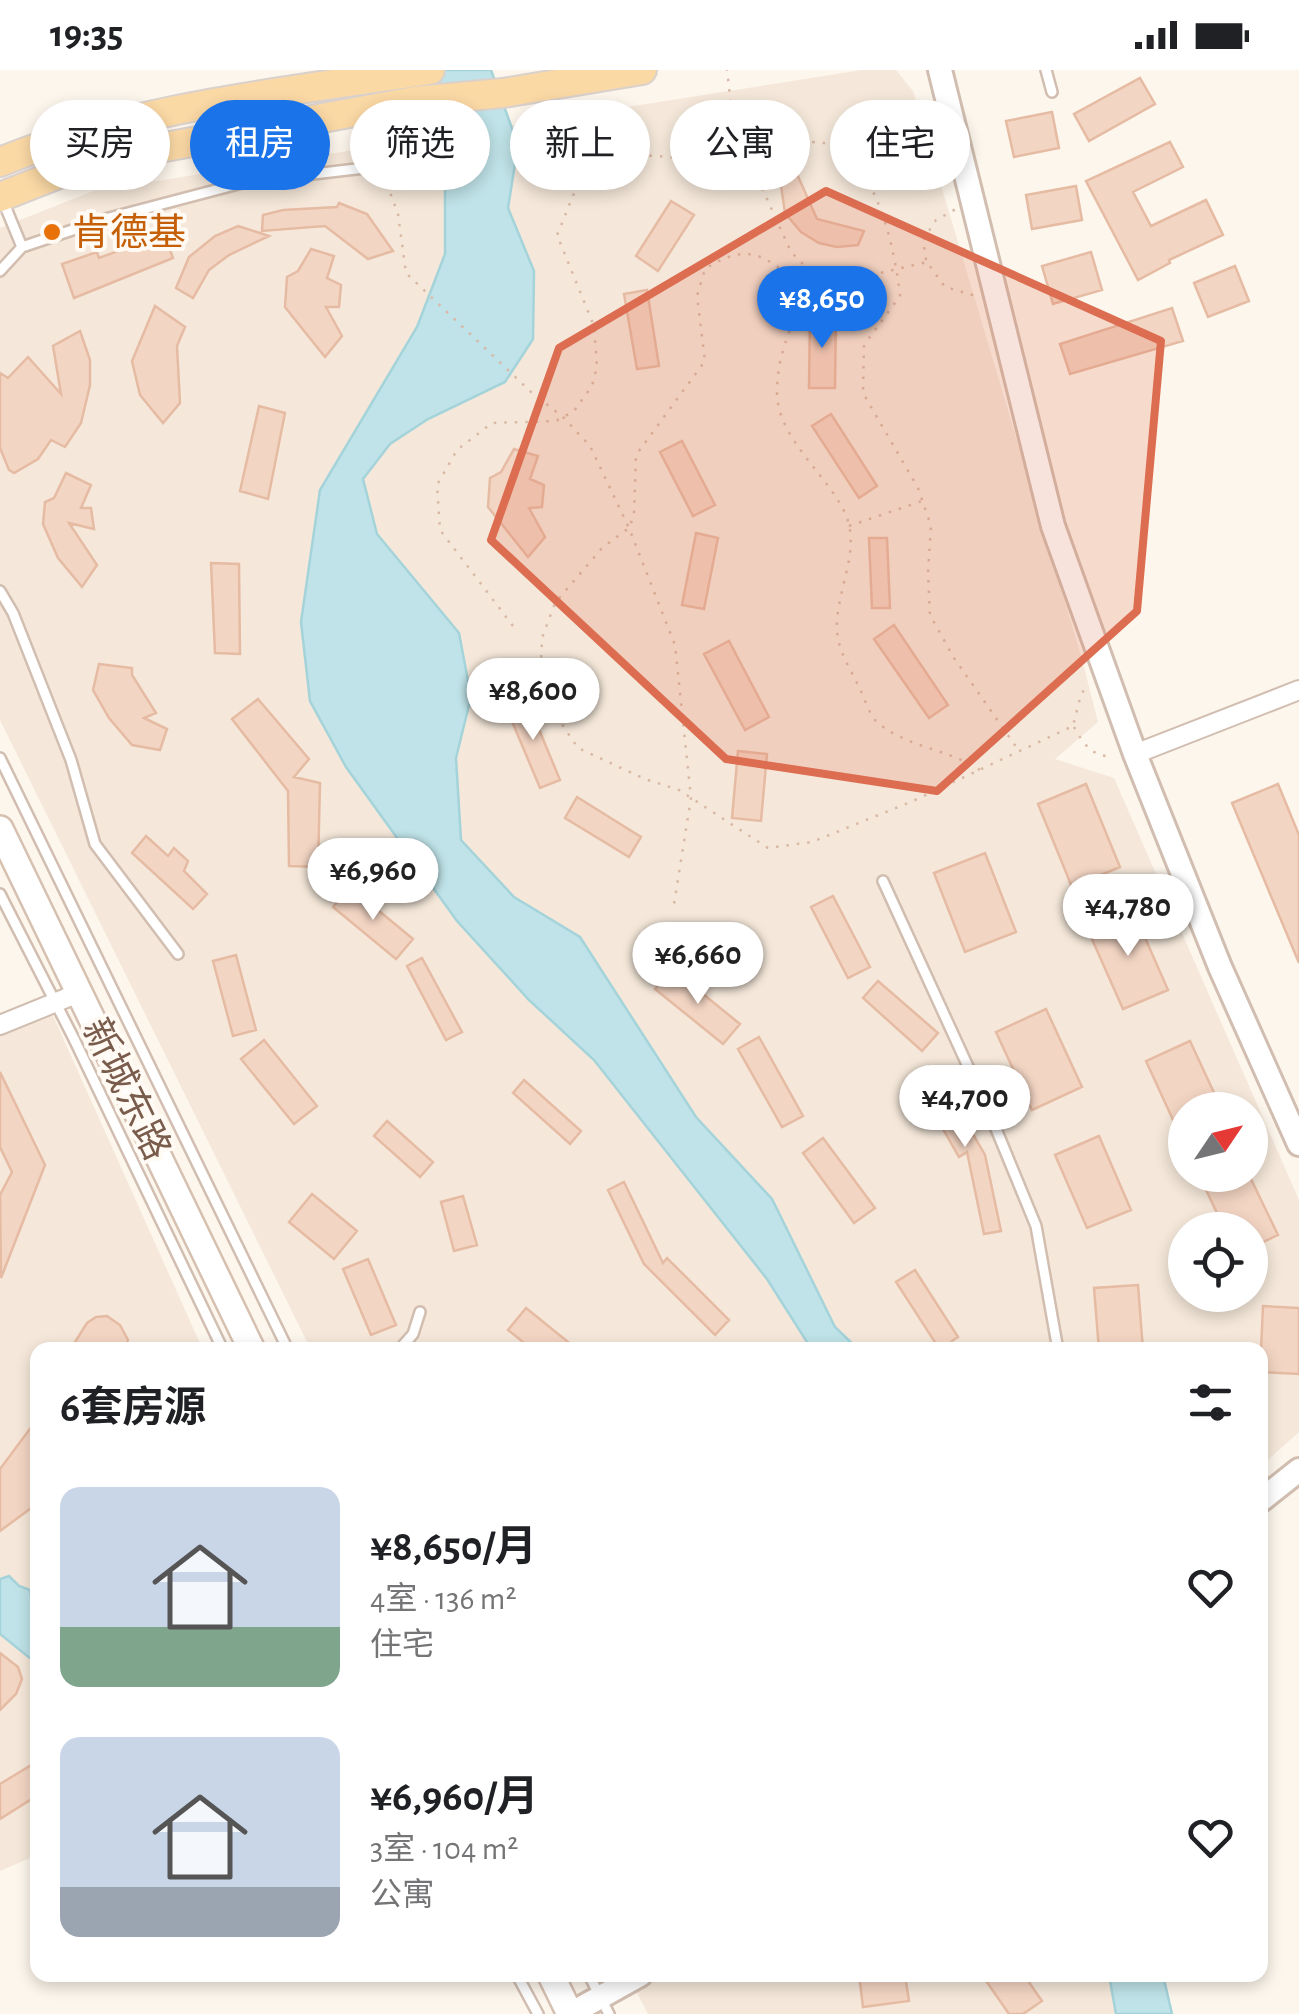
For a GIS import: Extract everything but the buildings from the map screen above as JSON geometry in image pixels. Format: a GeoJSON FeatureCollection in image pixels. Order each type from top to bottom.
{"type":"FeatureCollection","features":[{"type":"Feature","properties":{"kind":"main road"},"geometry":{"type":"LineString","coordinates":[[330,117],[415,101],[503,93],[642,70]]}},
{"type":"Feature","properties":{"kind":"main road"},"geometry":{"type":"LineString","coordinates":[[2,158],[197,105],[420,72]]}},
{"type":"Feature","properties":{"kind":"main road"},"geometry":{"type":"LineString","coordinates":[[1,196],[94,160],[190,143]]}},
{"type":"Feature","properties":{"kind":"main road","name":"新城东路"},"geometry":{"type":"LineString","coordinates":[[0,829],[248,1342]]}},
{"type":"Feature","properties":{"kind":"main road"},"geometry":{"type":"LineString","coordinates":[[554,1982],[570,2014]]}},
{"type":"Feature","properties":{"kind":"street"},"geometry":{"type":"LineString","coordinates":[[940,70],[1053,526],[1135,754],[1220,967],[1299,1144]]}},
{"type":"Feature","properties":{"kind":"street"},"geometry":{"type":"LineString","coordinates":[[1135,754],[1299,690]]}},
{"type":"Feature","properties":{"kind":"street"},"geometry":{"type":"LineString","coordinates":[[0,1025],[81,992]]}},
{"type":"Feature","properties":{"kind":"street"},"geometry":{"type":"LineString","coordinates":[[1268,1495],[1299,1470]]}},
{"type":"Feature","properties":{"kind":"street"},"geometry":{"type":"LineString","coordinates":[[570,2014],[604,2006],[632,1982]]}},
{"type":"Feature","properties":{"kind":"lane"},"geometry":{"type":"LineString","coordinates":[[1046,70],[1052,92]]}},
{"type":"Feature","properties":{"kind":"lane"},"geometry":{"type":"LineString","coordinates":[[0,271],[22,246],[216,190]]}},
{"type":"Feature","properties":{"kind":"lane"},"geometry":{"type":"LineString","coordinates":[[1,196],[22,246]]}},
{"type":"Feature","properties":{"kind":"lane"},"geometry":{"type":"LineString","coordinates":[[0,591],[13,613],[71,760],[95,844],[178,954]]}},
{"type":"Feature","properties":{"kind":"lane"},"geometry":{"type":"LineString","coordinates":[[0,758],[284,1342]]}},
{"type":"Feature","properties":{"kind":"lane"},"geometry":{"type":"LineString","coordinates":[[883,882],[992,1119],[1036,1226],[1057,1342]]}},
{"type":"Feature","properties":{"kind":"lane"},"geometry":{"type":"LineString","coordinates":[[0,894],[218,1342]]}},
{"type":"Feature","properties":{"kind":"lane"},"geometry":{"type":"LineString","coordinates":[[406,1342],[420,1312]]}},
{"type":"Feature","properties":{"kind":"lane"},"geometry":{"type":"LineString","coordinates":[[522,1982],[538,2014]]}},
{"type":"Feature","properties":{"kind":"lane"},"geometry":{"type":"LineString","coordinates":[[592,1982],[604,2006]]}},
{"type":"Feature","properties":{"kind":"path"},"geometry":{"type":"LineString","coordinates":[[727,70],[730,100]]}},
{"type":"Feature","properties":{"kind":"path"},"geometry":{"type":"LineString","coordinates":[[810,145],[821,142],[846,154],[867,179],[896,252],[900,296],[864,345],[864,393],[922,500],[931,526],[930,615],[954,658],[1020,752]]}},
{"type":"Feature","properties":{"kind":"path"},"geometry":{"type":"LineString","coordinates":[[513,626],[440,530],[436,485],[458,450],[492,424],[556,421],[574,411],[592,386],[597,367],[594,326],[556,235],[584,174],[604,160],[643,154],[670,157]]}},
{"type":"Feature","properties":{"kind":"path"},"geometry":{"type":"LineString","coordinates":[[389,190],[398,214],[406,273],[590,446],[630,528],[676,646],[691,798],[674,904]]}},
{"type":"Feature","properties":{"kind":"path"},"geometry":{"type":"LineString","coordinates":[[763,190],[791,252],[806,266],[808,290],[783,344],[777,395],[789,432],[846,516],[851,548],[839,602],[838,632],[843,660],[875,720],[905,737],[964,759],[980,770]]}},
{"type":"Feature","properties":{"kind":"path"},"geometry":{"type":"LineString","coordinates":[[971,201],[936,220],[923,240],[927,262],[945,287],[996,301]]}},
{"type":"Feature","properties":{"kind":"path"},"geometry":{"type":"LineString","coordinates":[[927,262],[808,290],[764,257],[730,253],[705,269],[697,296],[705,361],[636,455],[630,528],[602,548],[555,604],[542,638],[541,665],[550,696],[561,723],[578,748],[679,790],[768,848],[812,842],[1073,726]]}},
{"type":"Feature","properties":{"kind":"path"},"geometry":{"type":"LineString","coordinates":[[848,526],[922,500]]}},
{"type":"Feature","properties":{"kind":"path"},"geometry":{"type":"LineString","coordinates":[[1104,668],[1081,694],[1073,726],[1083,744],[1102,757],[1135,754]]}},
{"type":"Feature","properties":{"kind":"highlighted area"},"geometry":{"type":"Polygon","coordinates":[[[826,191],[1161,341],[1137,611],[937,791],[726,759],[491,540],[559,348],[826,191]]]}},
{"type":"Feature","properties":{"kind":"shaded area"},"geometry":{"type":"Polygon","coordinates":[[[862,70],[896,70],[916,100],[830,100],[830,190],[942,190],[1098,722],[1055,759],[1114,778],[1252,1092],[1168,1092],[1168,1192],[1268,1192],[1268,1129],[1299,1200],[1299,1432],[1268,1460],[1268,1342],[307,1342],[0,720],[0,228],[93,191],[170,190],[170,179],[190,176],[190,190],[330,190],[330,154],[350,151],[350,190],[490,190],[490,129],[510,125],[510,190],[650,190],[650,103],[670,100],[670,190],[810,190],[810,100],[671,100],[862,70]]]}},
{"type":"Feature","properties":{"kind":"shaded area"},"geometry":{"type":"Polygon","coordinates":[[[50,1009],[199,1342],[30,1342],[30,1858],[0,1871],[0,1032],[50,1009]]]}},
{"type":"Feature","properties":{"kind":"shaded area"},"geometry":{"type":"Polygon","coordinates":[[[632,1982],[1132,1982],[1145,2014],[648,2014],[632,1982]]]}},
{"type":"Feature","properties":{"kind":"water"},"geometry":{"type":"Polygon","coordinates":[[[410,70],[491,70],[510,123],[508,208],[534,271],[533,339],[505,382],[428,419],[390,444],[363,479],[377,534],[459,633],[471,697],[456,758],[461,840],[514,897],[580,937],[696,1117],[772,1199],[835,1327],[851,1342],[807,1342],[767,1279],[594,1060],[529,1000],[457,921],[346,767],[310,701],[301,622],[320,490],[417,327],[445,254],[445,190],[490,190],[490,100],[423,100],[410,70]]]}},
{"type":"Feature","properties":{"kind":"water"},"geometry":{"type":"Polygon","coordinates":[[[9,1576],[30,1590],[30,1658],[0,1634],[0,1579],[9,1576]]]}},
{"type":"Feature","properties":{"kind":"water"},"geometry":{"type":"Polygon","coordinates":[[[1110,1982],[1165,1982],[1172,2014],[1116,2014],[1110,1982]]]}},
{"type":"Feature","properties":{"kind":"place","name":"肯德基"},"geometry":{"type":"Point","coordinates":[52,232]}}]}
